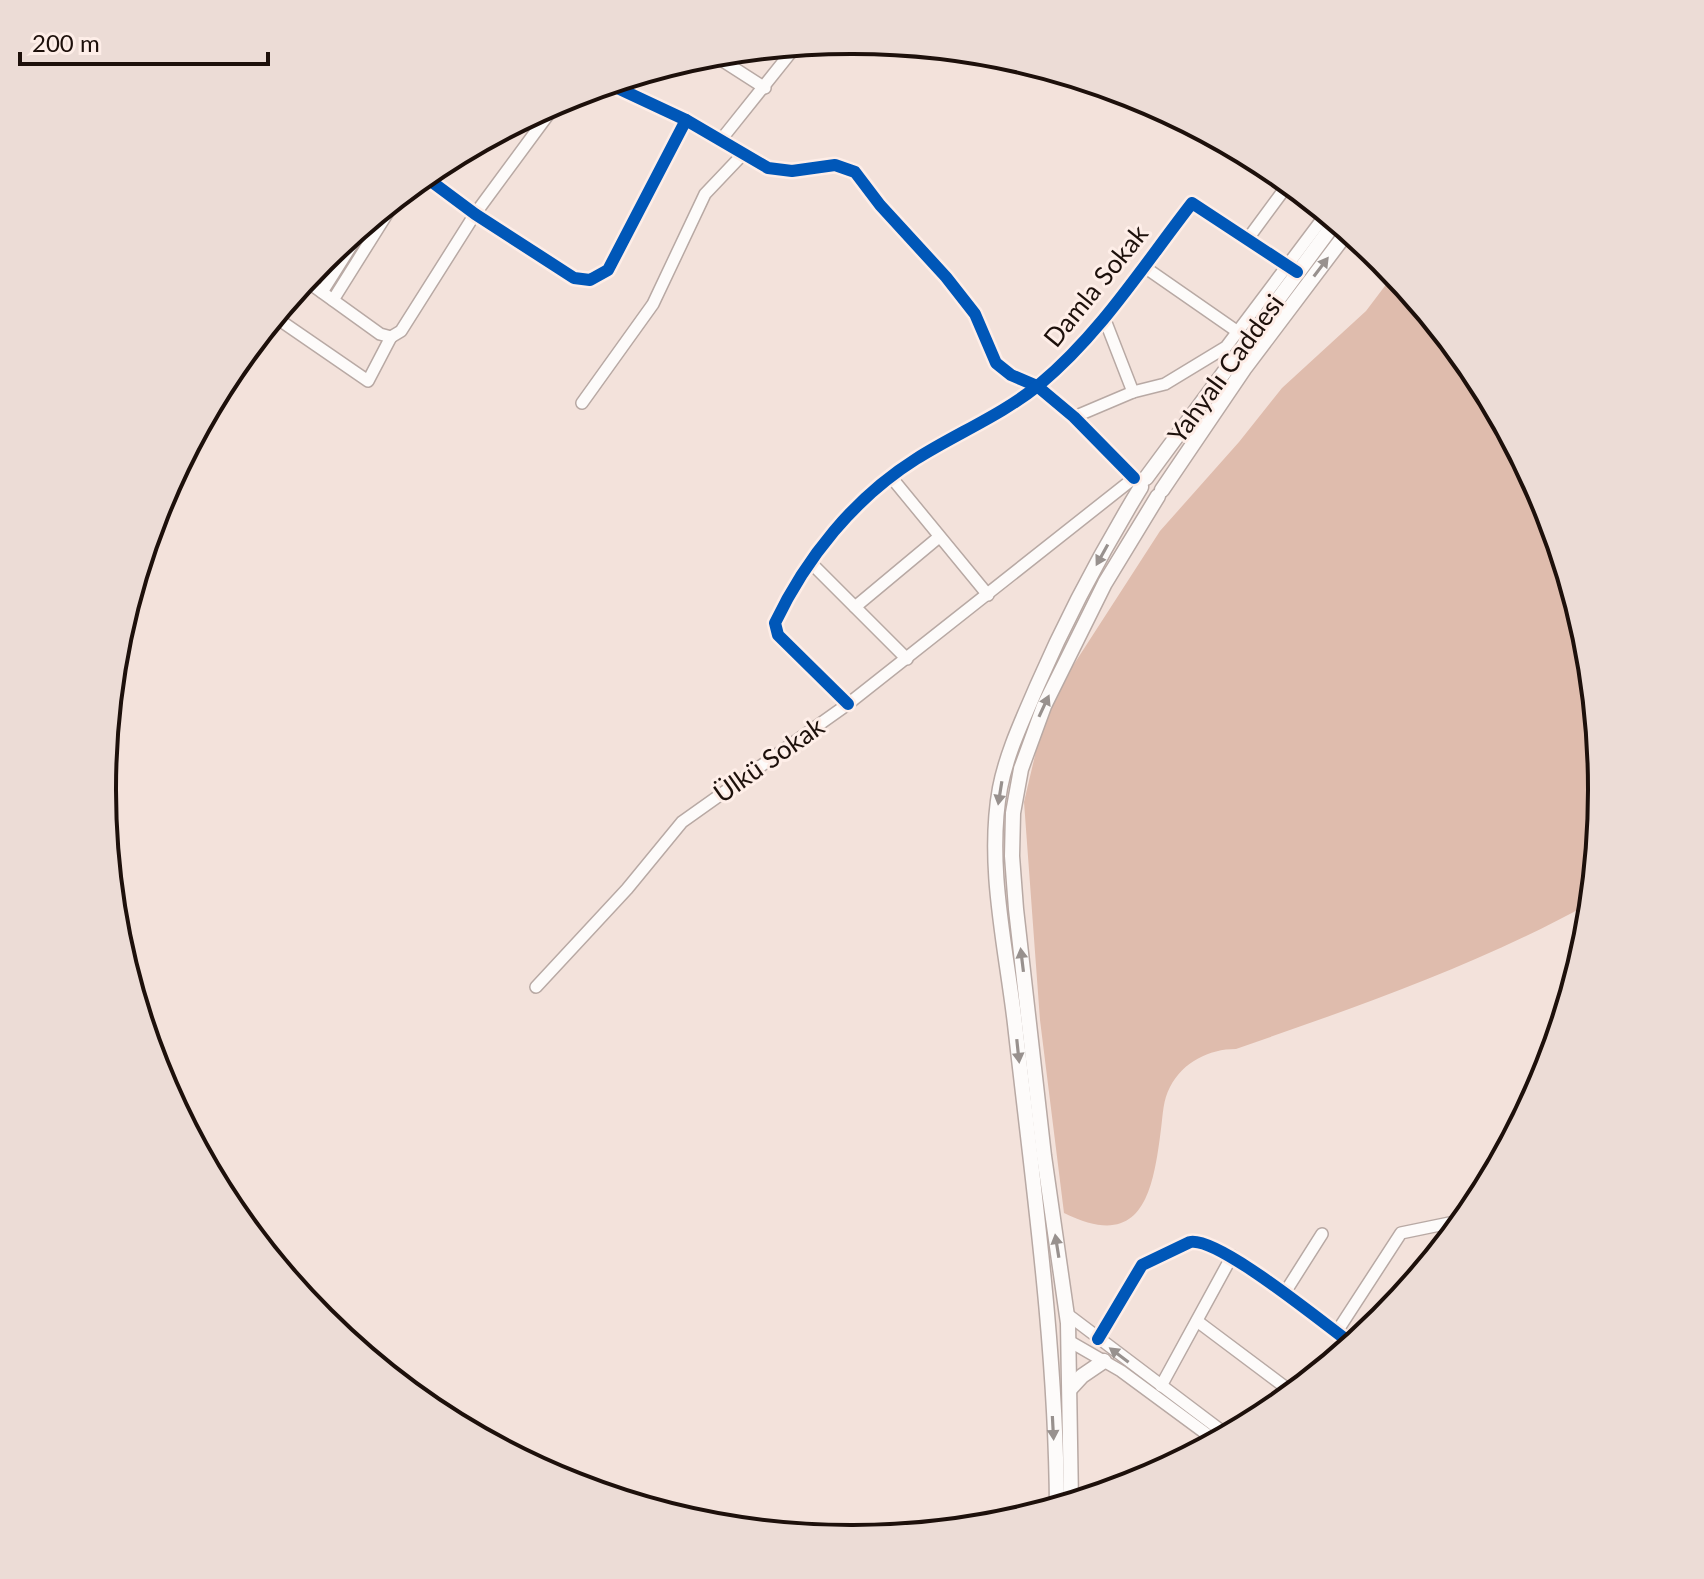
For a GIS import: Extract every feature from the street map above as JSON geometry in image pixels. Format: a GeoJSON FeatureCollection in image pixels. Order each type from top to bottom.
{"type":"FeatureCollection","features":[{"type":"Feature","properties":{"kind":"main road","name":"Yahyalı Caddesi"},"geometry":{"type":"LineString","coordinates":[[1056,1496],[1047,1315],[998,889],[998,806],[1003,774],[1013,742],[1050,657],[1141,481],[1292,269],[1328,230]]}},
{"type":"Feature","properties":{"kind":"main road","name":"Yahyalı Caddesi"},"geometry":{"type":"LineString","coordinates":[[1071,1491],[1067,1314],[1044,1156],[1012,865],[1013,813],[1021,769],[1041,714],[1105,583],[1189,447],[1341,241]]}},
{"type":"Feature","properties":{"kind":"main road"},"geometry":{"type":"LineString","coordinates":[[1141,481],[1153,476],[1160,480],[1160,493]]}},
{"type":"Feature","properties":{"kind":"main road"},"geometry":{"type":"LineString","coordinates":[[1047,1315],[1067,1314]]}},
{"type":"Feature","properties":{"kind":"main road"},"geometry":{"type":"LineString","coordinates":[[1048,1341],[1069,1341]]}},
{"type":"Feature","properties":{"kind":"main road"},"geometry":{"type":"LineString","coordinates":[[1070,1389],[1082,1376],[1104,1361]]}},
{"type":"Feature","properties":{"kind":"street"},"geometry":{"type":"LineString","coordinates":[[720,141],[788,57]]}},
{"type":"Feature","properties":{"kind":"street"},"geometry":{"type":"LineString","coordinates":[[729,65],[765,88]]}},
{"type":"Feature","properties":{"kind":"street"},"geometry":{"type":"LineString","coordinates":[[623,91],[686,120],[761,165],[776,170],[802,171],[835,165],[855,172],[975,314],[996,363],[1019,379],[1037,386],[1141,481]]}},
{"type":"Feature","properties":{"kind":"street"},"geometry":{"type":"LineString","coordinates":[[435,184],[569,276],[584,281],[599,277],[608,270],[686,120]]}},
{"type":"Feature","properties":{"kind":"street"},"geometry":{"type":"LineString","coordinates":[[284,323],[368,381],[391,337],[401,331],[475,214],[542,123]]}},
{"type":"Feature","properties":{"kind":"street"},"geometry":{"type":"LineString","coordinates":[[582,403],[653,304],[705,194],[744,153]]}},
{"type":"Feature","properties":{"kind":"street"},"geometry":{"type":"LineString","coordinates":[[1247,240],[1282,193]]}},
{"type":"Feature","properties":{"kind":"street","name":"Damla Sokak"},"geometry":{"type":"LineString","coordinates":[[848,704],[775,630],[777,620],[810,562],[853,510],[918,457],[988,419],[1037,386],[1074,353],[1105,320],[1192,203],[1292,269]]}},
{"type":"Feature","properties":{"kind":"street"},"geometry":{"type":"LineString","coordinates":[[1074,417],[1133,392],[1165,384],[1226,347],[1292,269],[1320,223]]}},
{"type":"Feature","properties":{"kind":"street"},"geometry":{"type":"LineString","coordinates":[[333,300],[379,227]]}},
{"type":"Feature","properties":{"kind":"street"},"geometry":{"type":"LineString","coordinates":[[322,292],[343,259]]}},
{"type":"Feature","properties":{"kind":"street"},"geometry":{"type":"LineString","coordinates":[[1143,266],[1238,332]]}},
{"type":"Feature","properties":{"kind":"street"},"geometry":{"type":"LineString","coordinates":[[315,287],[380,334],[391,337]]}},
{"type":"Feature","properties":{"kind":"street"},"geometry":{"type":"LineString","coordinates":[[1105,320],[1133,392]]}},
{"type":"Feature","properties":{"kind":"street"},"geometry":{"type":"LineString","coordinates":[[891,477],[988,595]]}},
{"type":"Feature","properties":{"kind":"street","name":"Ülkü Sokak"},"geometry":{"type":"LineString","coordinates":[[536,987],[627,889],[682,822],[848,704],[1141,481]]}},
{"type":"Feature","properties":{"kind":"street"},"geometry":{"type":"LineString","coordinates":[[855,607],[939,537]]}},
{"type":"Feature","properties":{"kind":"street"},"geometry":{"type":"LineString","coordinates":[[810,562],[907,659]]}},
{"type":"Feature","properties":{"kind":"street"},"geometry":{"type":"LineString","coordinates":[[1336,1333],[1401,1233],[1446,1224]]}},
{"type":"Feature","properties":{"kind":"street"},"geometry":{"type":"LineString","coordinates":[[1284,1294],[1322,1234]]}},
{"type":"Feature","properties":{"kind":"street"},"geometry":{"type":"LineString","coordinates":[[1098,1339],[1142,1265],[1195,1240],[1232,1256],[1342,1337]]}},
{"type":"Feature","properties":{"kind":"street"},"geometry":{"type":"LineString","coordinates":[[1161,1386],[1232,1256]]}},
{"type":"Feature","properties":{"kind":"street"},"geometry":{"type":"LineString","coordinates":[[1067,1314],[1217,1428]]}},
{"type":"Feature","properties":{"kind":"street"},"geometry":{"type":"LineString","coordinates":[[1197,1321],[1283,1385]]}},
{"type":"Feature","properties":{"kind":"street"},"geometry":{"type":"LineString","coordinates":[[1069,1341],[1104,1361],[1206,1434]]}},
{"type":"Feature","properties":{"kind":"shaded area"},"geometry":{"type":"Polygon","coordinates":[[[1386,284],[1436,342],[1464,381],[1512,464],[1548,553],[1573,646],[1586,741],[1586,838],[1577,910],[1505,946],[1416,984],[1236,1049],[1207,1054],[1189,1064],[1175,1078],[1168,1092],[1154,1174],[1139,1209],[1127,1220],[1111,1225],[1091,1223],[1064,1213],[1040,1020],[1024,802],[1041,730],[1056,692],[1160,531],[1282,388],[1366,311],[1386,284]]]}},
{"type":"Feature","properties":{"kind":"cycle path"},"geometry":{"type":"LineString","coordinates":[[623,91],[686,120],[768,168],[792,171],[835,165],[855,172],[975,314],[996,363],[1011,375],[1037,386],[1074,417],[1134,478]]}},
{"type":"Feature","properties":{"kind":"cycle path"},"geometry":{"type":"LineString","coordinates":[[435,184],[574,278],[590,280],[608,270],[686,120]]}},
{"type":"Feature","properties":{"kind":"cycle path"},"geometry":{"type":"LineString","coordinates":[[848,704],[778,635],[775,623],[801,575],[852,511],[916,459],[1010,405],[1040,384],[1083,343],[1192,203],[1297,272]]}},
{"type":"Feature","properties":{"kind":"cycle path"},"geometry":{"type":"LineString","coordinates":[[1098,1339],[1142,1265],[1190,1242],[1204,1244],[1246,1266],[1343,1337]]}}]}
